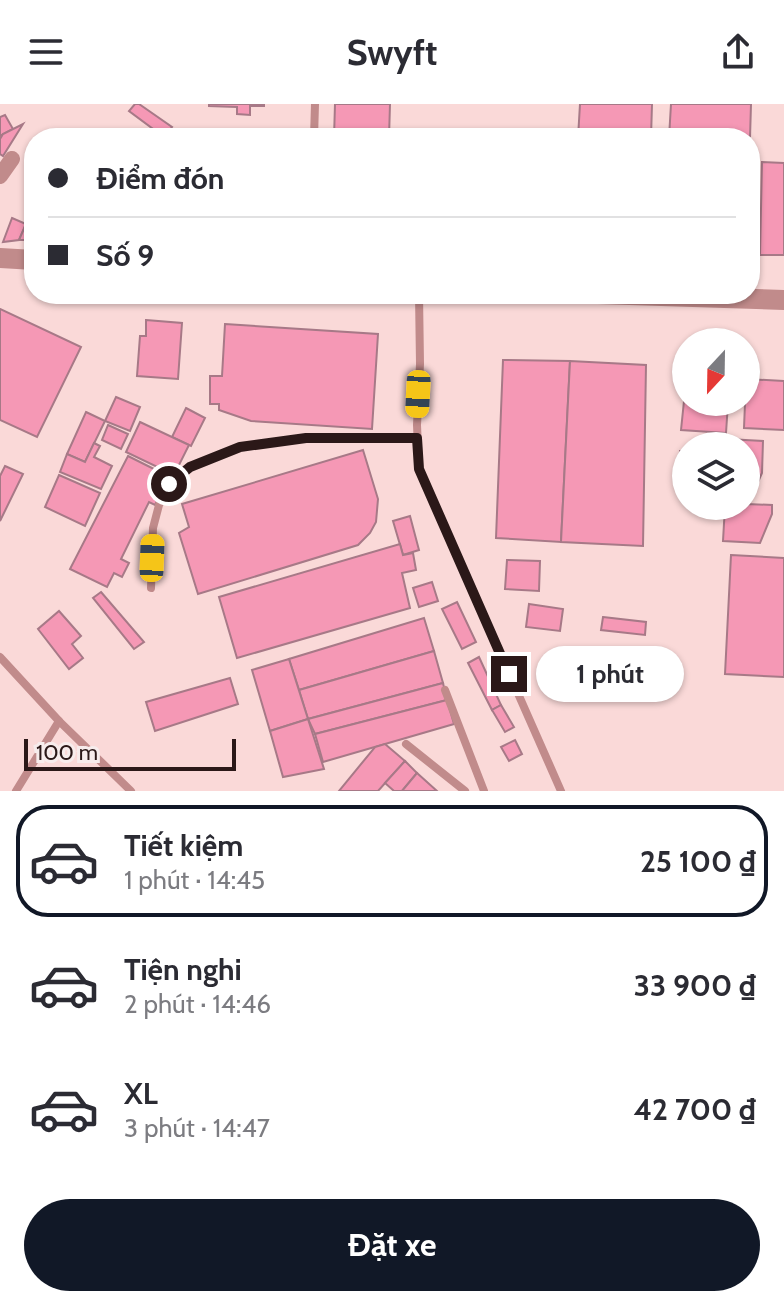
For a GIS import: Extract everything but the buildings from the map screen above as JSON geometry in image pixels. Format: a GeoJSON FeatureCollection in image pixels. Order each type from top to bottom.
{"type":"FeatureCollection","features":[{"type":"Feature","properties":{"kind":"street"},"geometry":{"type":"LineString","coordinates":[[0,176],[12,159]]}},
{"type":"Feature","properties":{"kind":"street"},"geometry":{"type":"LineString","coordinates":[[0,258],[24,259]]}},
{"type":"Feature","properties":{"kind":"street"},"geometry":{"type":"LineString","coordinates":[[760,299],[784,300]]}},
{"type":"Feature","properties":{"kind":"lane"},"geometry":{"type":"LineString","coordinates":[[314,128],[315,104]]}},
{"type":"Feature","properties":{"kind":"lane"},"geometry":{"type":"LineString","coordinates":[[419,304],[419,469],[561,791]]}},
{"type":"Feature","properties":{"kind":"lane"},"geometry":{"type":"LineString","coordinates":[[151,588],[153,528],[159,505],[169,484],[190,467],[240,447],[306,438],[417,438]]}},
{"type":"Feature","properties":{"kind":"lane"},"geometry":{"type":"LineString","coordinates":[[0,657],[59,721],[131,791]]}},
{"type":"Feature","properties":{"kind":"lane"},"geometry":{"type":"LineString","coordinates":[[445,690],[484,791]]}},
{"type":"Feature","properties":{"kind":"lane"},"geometry":{"type":"LineString","coordinates":[[16,791],[59,721]]}},
{"type":"Feature","properties":{"kind":"lane"},"geometry":{"type":"LineString","coordinates":[[406,744],[465,791]]}},
{"type":"Feature","properties":{"kind":"route"},"geometry":{"type":"LineString","coordinates":[[169,484],[190,467],[240,447],[306,438],[417,438],[419,469],[509,674]]}}]}
